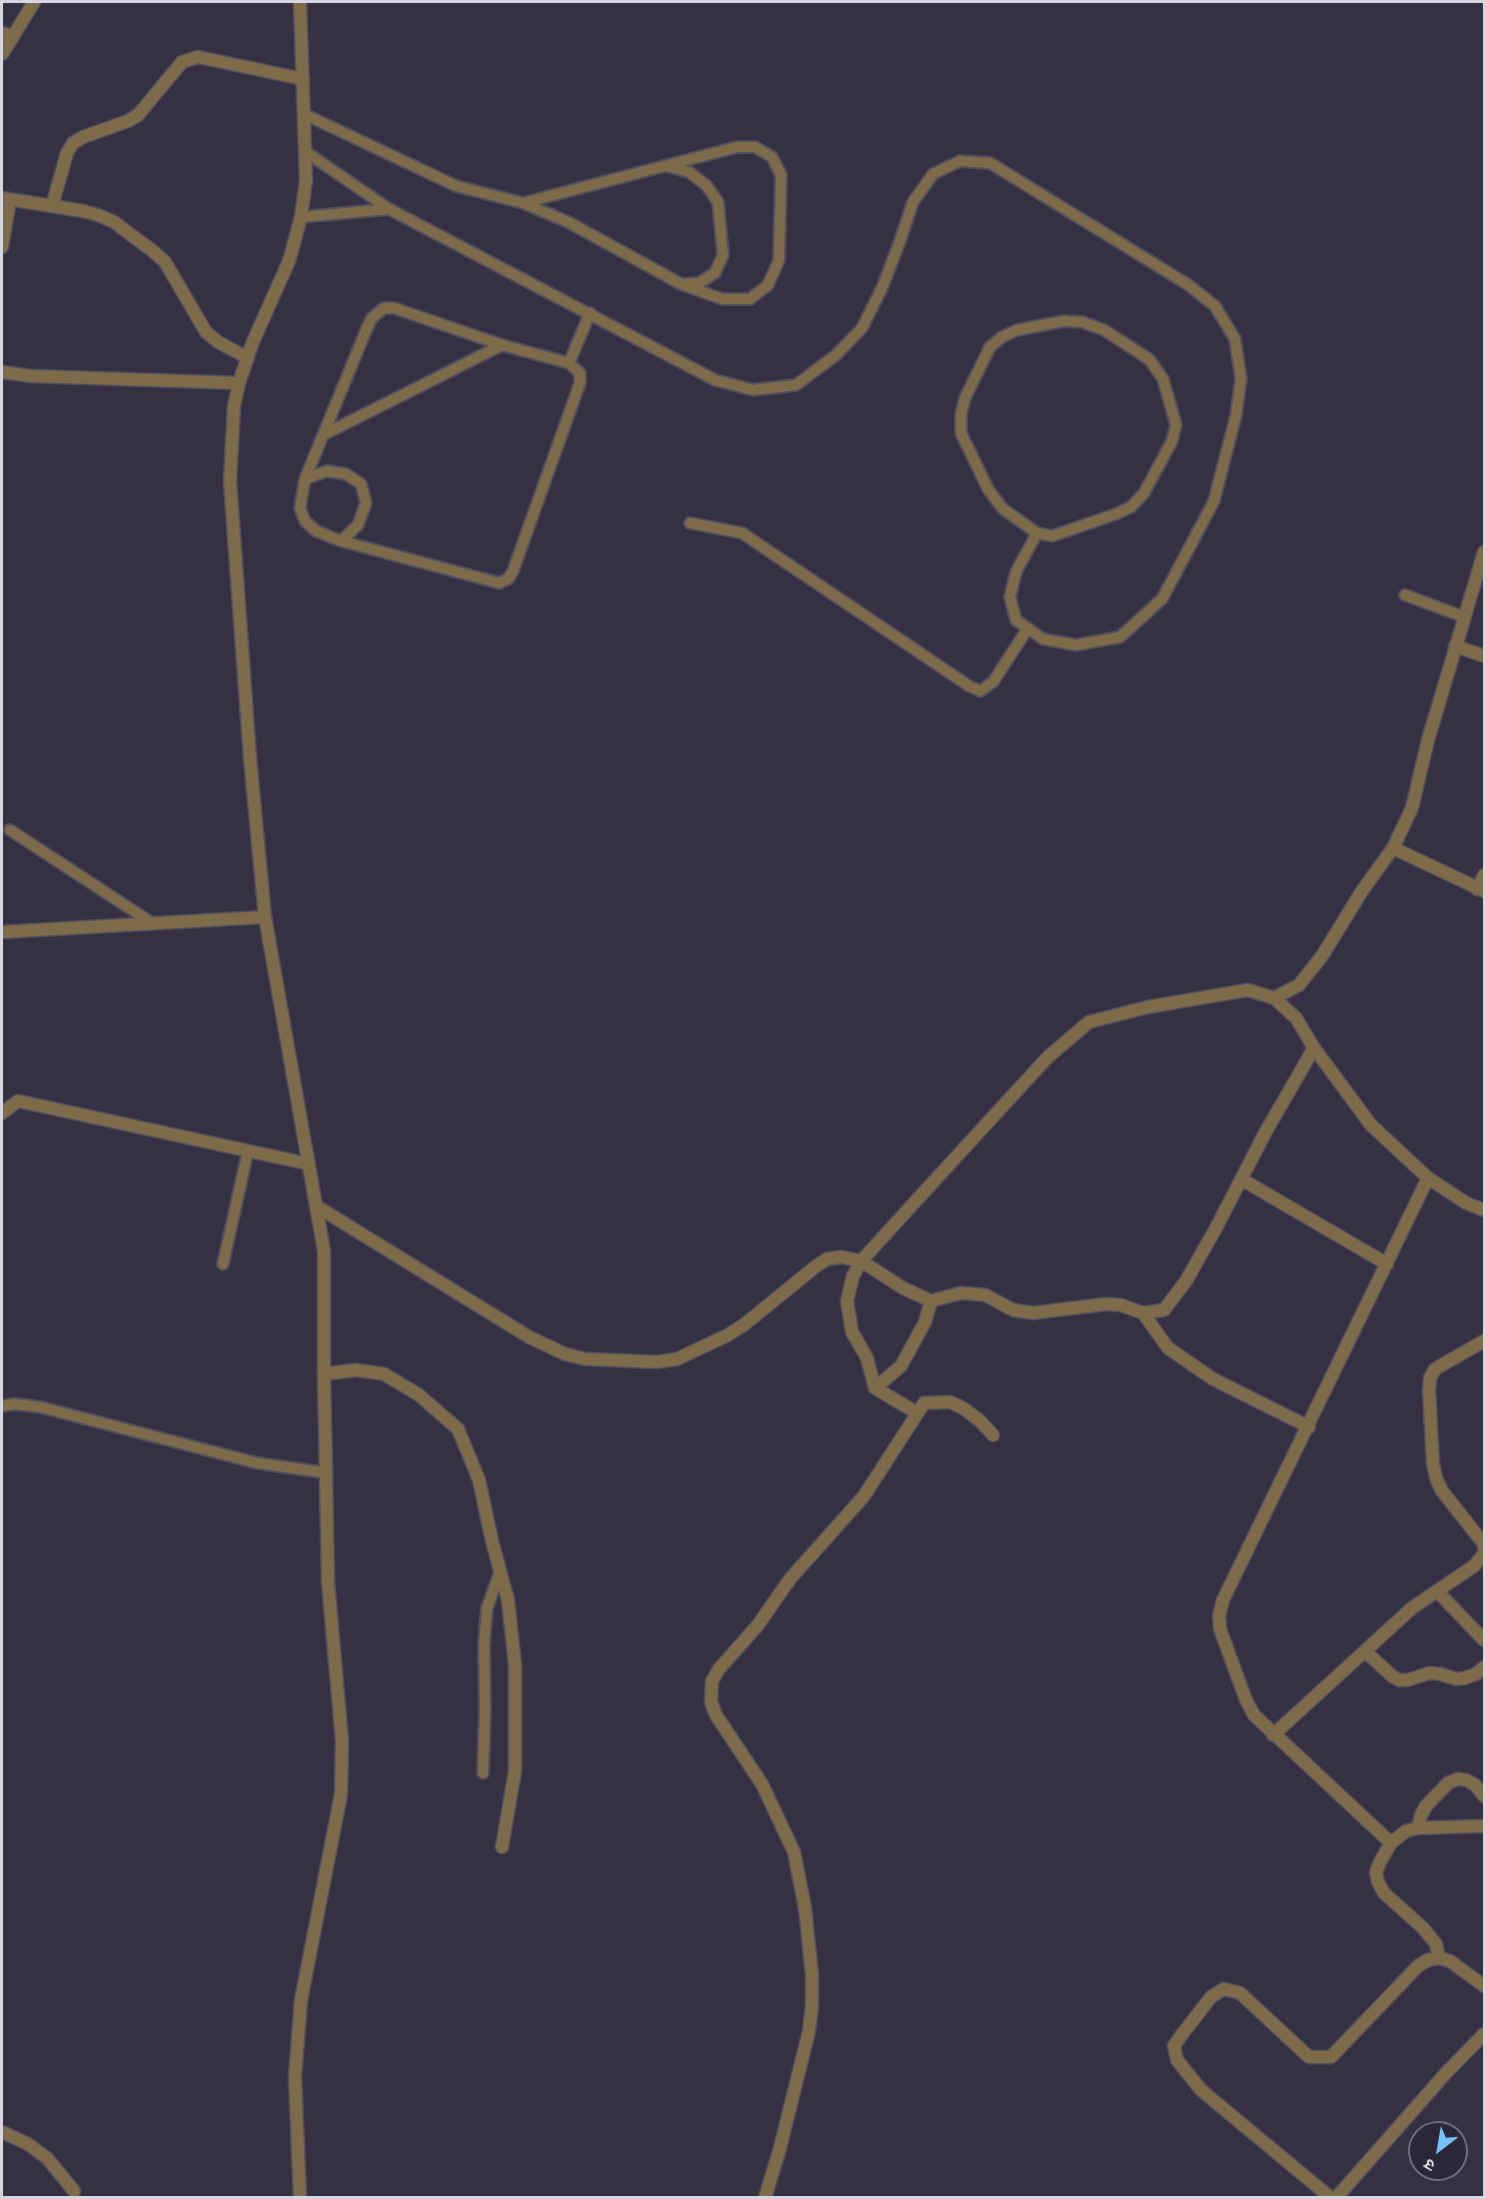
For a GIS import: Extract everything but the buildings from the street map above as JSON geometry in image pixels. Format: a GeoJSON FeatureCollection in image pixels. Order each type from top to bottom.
{"type":"FeatureCollection","features":[{"type":"Feature","properties":{"kind":"street"},"geometry":{"type":"LineString","coordinates":[[2,54],[7,35],[34,2]]}},
{"type":"Feature","properties":{"kind":"street"},"geometry":{"type":"LineString","coordinates":[[300,2],[306,152],[302,217],[289,261],[252,344],[239,383],[234,406],[230,481],[264,917],[324,1251],[328,1582],[342,1741],[341,1794],[301,2000],[295,2077],[300,2198]]}},
{"type":"Feature","properties":{"kind":"street"},"geometry":{"type":"LineString","coordinates":[[52,206],[73,143],[138,115],[182,62],[198,57],[303,79]]}},
{"type":"Feature","properties":{"kind":"street"},"geometry":{"type":"LineString","coordinates":[[2,247],[6,199],[98,215],[114,222],[165,262],[206,332],[218,342],[248,358]]}},
{"type":"Feature","properties":{"kind":"street"},"geometry":{"type":"LineString","coordinates":[[2,372],[31,376],[239,383]]}},
{"type":"Feature","properties":{"kind":"street"},"geometry":{"type":"LineString","coordinates":[[1274,998],[1299,985],[1322,956],[1362,891],[1393,848],[1412,808],[1428,740],[1485,552]]}},
{"type":"Feature","properties":{"kind":"street"},"geometry":{"type":"LineString","coordinates":[[1455,646],[1485,656]]}},
{"type":"Feature","properties":{"kind":"street"},"geometry":{"type":"LineString","coordinates":[[1393,848],[1481,890],[1485,875]]}},
{"type":"Feature","properties":{"kind":"street"},"geometry":{"type":"LineString","coordinates":[[2,932],[264,917]]}},
{"type":"Feature","properties":{"kind":"street"},"geometry":{"type":"LineString","coordinates":[[917,1413],[875,1388],[867,1358],[852,1332],[848,1301],[853,1276],[861,1261],[1048,1057],[1089,1022],[1148,1007],[1248,990],[1274,998],[1296,1018],[1314,1048],[1371,1125],[1428,1178],[1466,1203],[1485,1210]]}},
{"type":"Feature","properties":{"kind":"street"},"geometry":{"type":"LineString","coordinates":[[316,1206],[529,1337],[565,1354],[585,1359],[658,1362],[677,1359],[728,1335],[827,1259],[841,1257],[861,1261],[903,1288],[931,1301],[961,1293],[985,1295],[1013,1310],[1033,1313],[1106,1304],[1121,1305],[1143,1313],[1164,1310],[1186,1281],[1264,1133],[1314,1048]]}},
{"type":"Feature","properties":{"kind":"street"},"geometry":{"type":"LineString","coordinates":[[2,1113],[18,1101],[309,1164]]}},
{"type":"Feature","properties":{"kind":"street"},"geometry":{"type":"LineString","coordinates":[[1391,1843],[1254,1715],[1246,1700],[1220,1629],[1219,1616],[1223,1600],[1428,1178]]}},
{"type":"Feature","properties":{"kind":"street"},"geometry":{"type":"LineString","coordinates":[[1241,1179],[1387,1264]]}},
{"type":"Feature","properties":{"kind":"street"},"geometry":{"type":"LineString","coordinates":[[875,1388],[901,1366],[925,1322],[931,1301]]}},
{"type":"Feature","properties":{"kind":"street"},"geometry":{"type":"LineString","coordinates":[[1143,1313],[1168,1348],[1213,1379],[1309,1427]]}},
{"type":"Feature","properties":{"kind":"street"},"geometry":{"type":"LineString","coordinates":[[1485,1341],[1435,1369],[1430,1378],[1429,1390],[1433,1464],[1436,1478],[1442,1491],[1485,1548]]}},
{"type":"Feature","properties":{"kind":"street"},"geometry":{"type":"LineString","coordinates":[[324,1374],[356,1370],[384,1374],[419,1395],[458,1429],[479,1480],[508,1600],[515,1665],[517,1741],[514,1779],[502,1847]]}},
{"type":"Feature","properties":{"kind":"street"},"geometry":{"type":"LineString","coordinates":[[765,2198],[780,2148],[808,2031],[812,2005],[812,1975],[805,1908],[794,1851],[762,1784],[716,1715],[711,1702],[712,1681],[719,1669],[758,1625],[790,1579],[864,1496],[924,1403],[950,1402],[963,1408],[993,1435]]}},
{"type":"Feature","properties":{"kind":"street"},"geometry":{"type":"LineString","coordinates":[[1274,1735],[1412,1608],[1474,1566],[1485,1554]]}},
{"type":"Feature","properties":{"kind":"street"},"geometry":{"type":"LineString","coordinates":[[1437,1591],[1485,1640]]}},
{"type":"Feature","properties":{"kind":"street"},"geometry":{"type":"LineString","coordinates":[[1365,1651],[1399,1680],[1408,1680],[1429,1673],[1456,1679],[1465,1678],[1476,1674],[1485,1666]]}},
{"type":"Feature","properties":{"kind":"street"},"geometry":{"type":"LineString","coordinates":[[1418,1828],[1426,1806],[1448,1784],[1458,1779],[1475,1785],[1485,1796]]}},
{"type":"Feature","properties":{"kind":"street"},"geometry":{"type":"LineString","coordinates":[[1439,1958],[1436,1944],[1423,1928],[1384,1893],[1376,1872],[1391,1843],[1406,1831],[1418,1828],[1485,1826]]}},
{"type":"Feature","properties":{"kind":"street"},"geometry":{"type":"LineString","coordinates":[[1331,2198],[1201,2090],[1177,2060],[1174,2046],[1211,1997],[1224,1989],[1240,1993],[1309,2057],[1331,2057],[1419,1966],[1428,1960],[1439,1958],[1450,1961],[1485,1986]]}},
{"type":"Feature","properties":{"kind":"street"},"geometry":{"type":"LineString","coordinates":[[1336,2198],[1446,2073],[1485,2034]]}},
{"type":"Feature","properties":{"kind":"street"},"geometry":{"type":"LineString","coordinates":[[2,2132],[28,2144],[47,2158],[74,2191]]}},
{"type":"Feature","properties":{"kind":"lane"},"geometry":{"type":"LineString","coordinates":[[304,114],[456,186],[523,203],[568,222],[681,284],[722,299],[750,299],[768,285],[779,260],[780,175],[772,157],[755,147],[737,147],[523,203]]}},
{"type":"Feature","properties":{"kind":"lane"},"geometry":{"type":"LineString","coordinates":[[306,152],[389,209],[716,380],[753,390],[796,385],[836,355],[862,328],[882,288],[913,202],[933,174],[960,161],[990,162],[1187,284],[1215,306],[1235,339],[1241,379],[1236,415],[1214,501],[1162,599],[1120,637],[1076,645],[1043,639],[1016,620],[1010,597],[1017,572],[1037,533]]}},
{"type":"Feature","properties":{"kind":"lane"},"geometry":{"type":"LineString","coordinates":[[666,166],[689,172],[706,185],[718,202],[723,255],[715,273],[699,283],[681,284]]}},
{"type":"Feature","properties":{"kind":"lane"},"geometry":{"type":"LineString","coordinates":[[302,217],[389,209]]}},
{"type":"Feature","properties":{"kind":"lane"},"geometry":{"type":"LineString","coordinates":[[384,308],[394,308],[502,345],[569,363],[580,373],[580,383],[513,571],[508,579],[499,583],[341,541],[316,531],[305,521],[300,508],[305,479],[372,318],[384,308]]}},
{"type":"Feature","properties":{"kind":"lane"},"geometry":{"type":"LineString","coordinates":[[569,363],[590,313]]}},
{"type":"Feature","properties":{"kind":"lane"},"geometry":{"type":"LineString","coordinates":[[1064,321],[1082,322],[1104,330],[1149,359],[1163,379],[1176,425],[1172,441],[1144,493],[1131,507],[1064,533],[1052,536],[1037,533],[1003,509],[988,489],[961,433],[961,416],[965,398],[990,347],[1002,337],[1017,330],[1064,321]]}},
{"type":"Feature","properties":{"kind":"lane"},"geometry":{"type":"LineString","coordinates":[[323,435],[502,345]]}},
{"type":"Feature","properties":{"kind":"lane"},"geometry":{"type":"LineString","coordinates":[[305,479],[327,471],[346,474],[361,484],[366,503],[358,525],[341,541]]}},
{"type":"Feature","properties":{"kind":"lane"},"geometry":{"type":"LineString","coordinates":[[690,523],[742,533],[969,686],[980,691],[993,682],[1028,628]]}},
{"type":"Feature","properties":{"kind":"lane"},"geometry":{"type":"LineString","coordinates":[[1405,595],[1464,617]]}},
{"type":"Feature","properties":{"kind":"lane"},"geometry":{"type":"LineString","coordinates":[[10,830],[152,923]]}},
{"type":"Feature","properties":{"kind":"lane"},"geometry":{"type":"LineString","coordinates":[[223,1264],[248,1151]]}},
{"type":"Feature","properties":{"kind":"lane"},"geometry":{"type":"LineString","coordinates":[[2,1406],[14,1404],[40,1407],[257,1463],[327,1473]]}},
{"type":"Feature","properties":{"kind":"lane"},"geometry":{"type":"LineString","coordinates":[[483,1773],[484,1646],[487,1608],[500,1572]]}}]}
